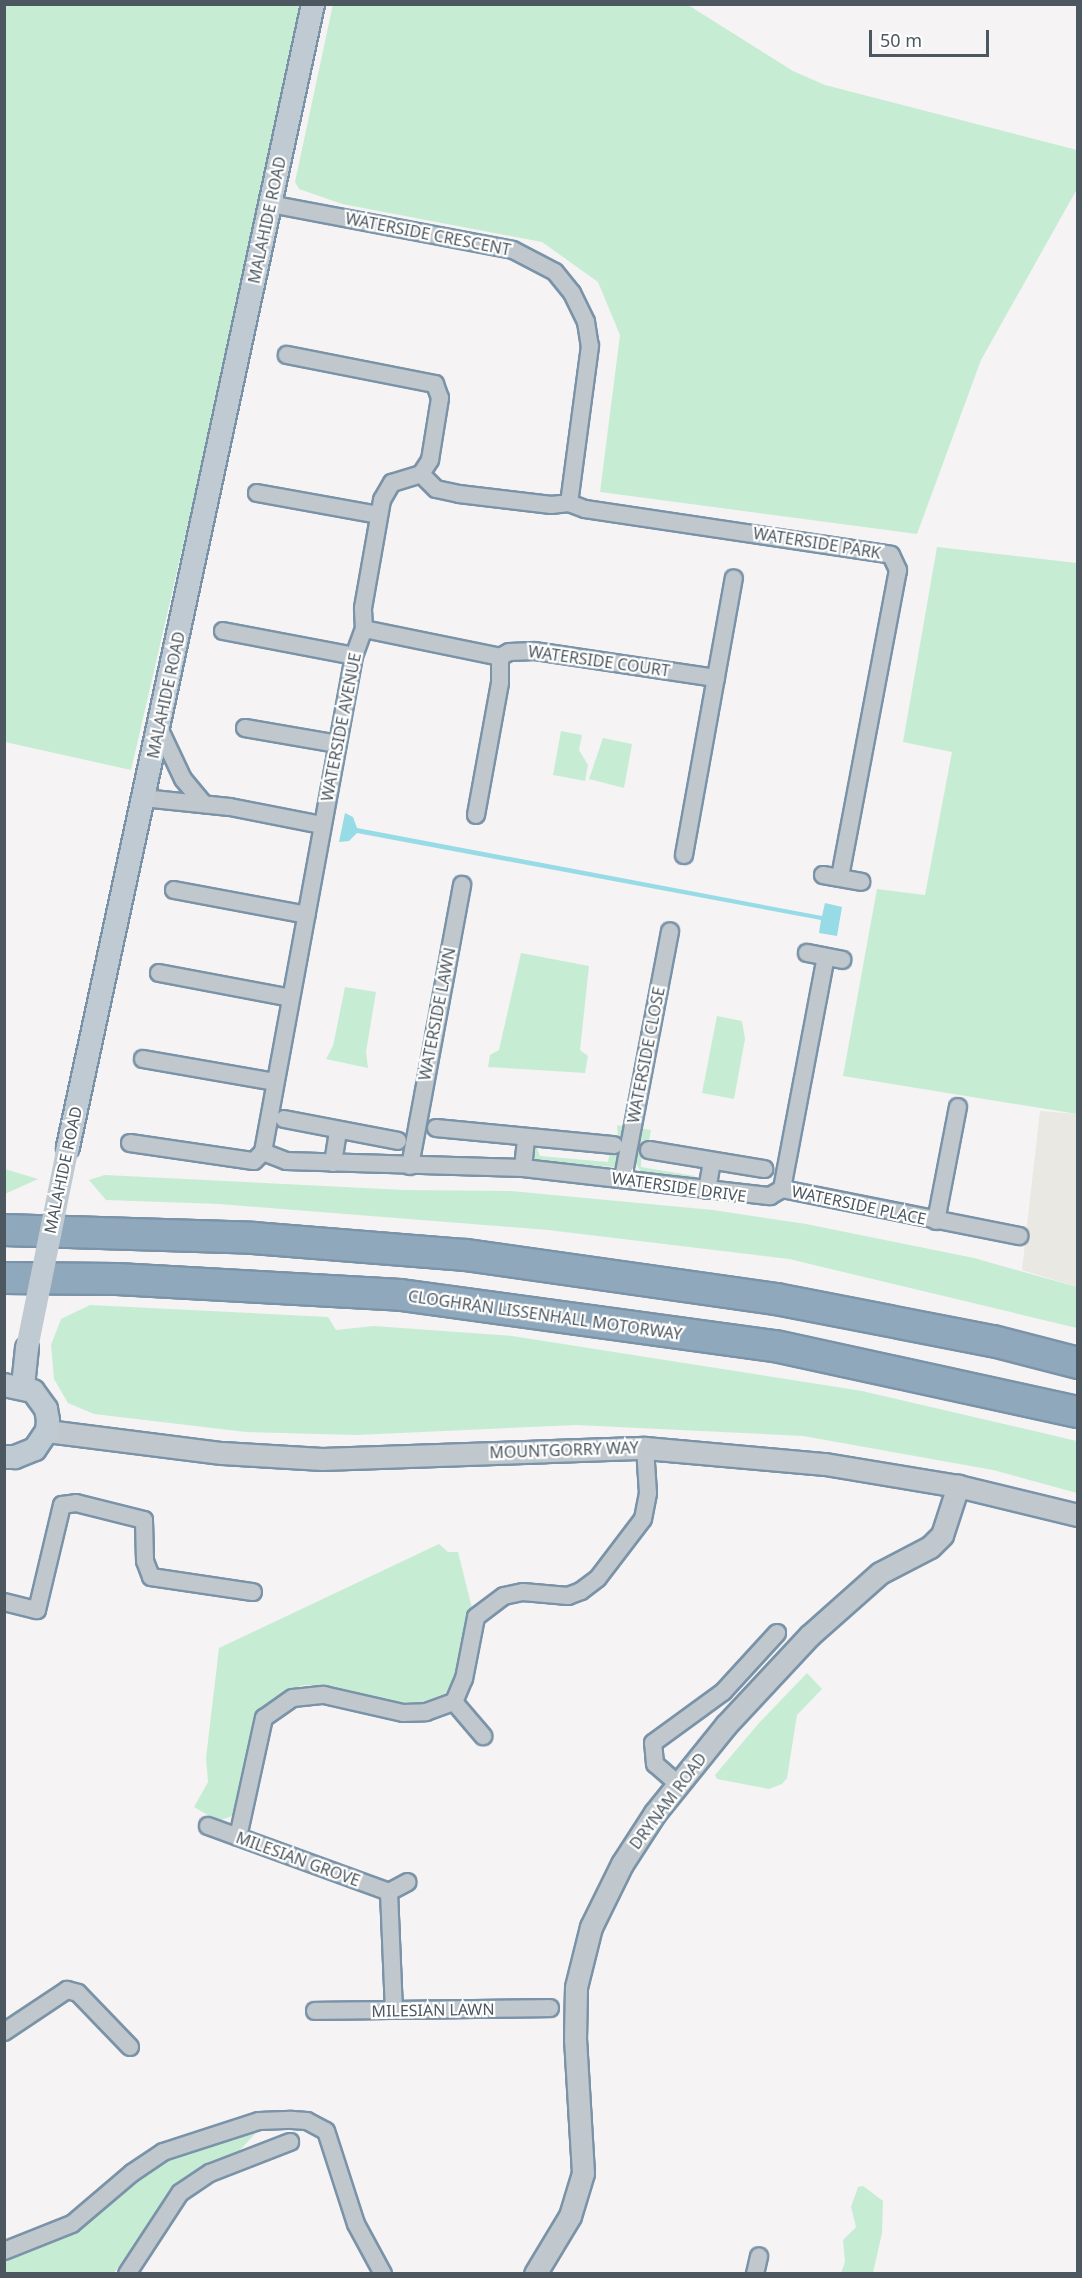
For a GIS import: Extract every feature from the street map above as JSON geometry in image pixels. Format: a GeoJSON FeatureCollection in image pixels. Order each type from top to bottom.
{"type":"FeatureCollection","features":[{"type":"Feature","properties":{"kind":"highway"},"geometry":{"type":"LineString","coordinates":[[4,1230],[253,1238],[466,1255],[776,1299],[993,1341],[1077,1363]]}},
{"type":"Feature","properties":{"kind":"highway","name":"CLOGHRAN LISSENHALL MOTORWAY"},"geometry":{"type":"LineString","coordinates":[[4,1278],[117,1279],[412,1297],[775,1346],[1077,1412]]}},
{"type":"Feature","properties":{"kind":"main road","name":"MALAHIDE ROAD"},"geometry":{"type":"LineString","coordinates":[[14,1385],[27,1348],[313,4]]}},
{"type":"Feature","properties":{"kind":"main road"},"geometry":{"type":"LineString","coordinates":[[5,1458],[15,1457],[35,1449],[46,1431],[48,1420],[40,1399],[14,1385]]}},
{"type":"Feature","properties":{"kind":"street","name":"WATERSIDE CRESCENT"},"geometry":{"type":"LineString","coordinates":[[270,204],[513,250],[555,272],[572,293],[586,322],[590,346],[569,503]]}},
{"type":"Feature","properties":{"kind":"street"},"geometry":{"type":"LineString","coordinates":[[287,355],[435,384],[440,398],[430,460],[421,474]]}},
{"type":"Feature","properties":{"kind":"street","name":"WATERSIDE PARK"},"geometry":{"type":"LineString","coordinates":[[421,474],[436,489],[459,494],[550,505],[569,503],[597,511],[881,551],[896,561],[898,570],[840,878]]}},
{"type":"Feature","properties":{"kind":"street","name":"WATERSIDE AVENUE"},"geometry":{"type":"LineString","coordinates":[[263,1152],[354,656],[364,629],[363,608],[378,515],[386,488],[421,474]]}},
{"type":"Feature","properties":{"kind":"street"},"geometry":{"type":"LineString","coordinates":[[257,493],[378,515]]}},
{"type":"Feature","properties":{"kind":"street"},"geometry":{"type":"LineString","coordinates":[[684,855],[734,578]]}},
{"type":"Feature","properties":{"kind":"street"},"geometry":{"type":"LineString","coordinates":[[364,629],[500,657],[500,683],[477,815]]}},
{"type":"Feature","properties":{"kind":"street"},"geometry":{"type":"LineString","coordinates":[[223,631],[354,656]]}},
{"type":"Feature","properties":{"kind":"street","name":"WATERSIDE COURT"},"geometry":{"type":"LineString","coordinates":[[500,657],[517,649],[716,678]]}},
{"type":"Feature","properties":{"kind":"street"},"geometry":{"type":"LineString","coordinates":[[159,728],[183,779],[204,804]]}},
{"type":"Feature","properties":{"kind":"street"},"geometry":{"type":"LineString","coordinates":[[245,728],[338,744]]}},
{"type":"Feature","properties":{"kind":"street"},"geometry":{"type":"LineString","coordinates":[[143,798],[204,804],[322,825]]}},
{"type":"Feature","properties":{"kind":"street"},"geometry":{"type":"LineString","coordinates":[[823,875],[861,882]]}},
{"type":"Feature","properties":{"kind":"street","name":"WATERSIDE LAWN"},"geometry":{"type":"LineString","coordinates":[[405,1142],[462,885]]}},
{"type":"Feature","properties":{"kind":"street"},"geometry":{"type":"LineString","coordinates":[[174,890],[307,915]]}},
{"type":"Feature","properties":{"kind":"street","name":"WATERSIDE CLOSE"},"geometry":{"type":"LineString","coordinates":[[623,1178],[670,931]]}},
{"type":"Feature","properties":{"kind":"street"},"geometry":{"type":"LineString","coordinates":[[782,1189],[811,1032],[834,959],[807,953]]}},
{"type":"Feature","properties":{"kind":"street"},"geometry":{"type":"LineString","coordinates":[[159,973],[291,998]]}},
{"type":"Feature","properties":{"kind":"street"},"geometry":{"type":"LineString","coordinates":[[143,1059],[275,1082]]}},
{"type":"Feature","properties":{"kind":"street","name":"WATERSIDE PLACE"},"geometry":{"type":"LineString","coordinates":[[936,1221],[958,1107]]}},
{"type":"Feature","properties":{"kind":"street"},"geometry":{"type":"LineString","coordinates":[[284,1119],[405,1142],[410,1166]]}},
{"type":"Feature","properties":{"kind":"street","name":"WATERSIDE DRIVE"},"geometry":{"type":"LineString","coordinates":[[436,1128],[614,1145]]}},
{"type":"Feature","properties":{"kind":"street"},"geometry":{"type":"LineString","coordinates":[[333,1163],[338,1130]]}},
{"type":"Feature","properties":{"kind":"street"},"geometry":{"type":"LineString","coordinates":[[523,1168],[526,1137]]}},
{"type":"Feature","properties":{"kind":"street"},"geometry":{"type":"LineString","coordinates":[[130,1143],[254,1161],[263,1152]]}},
{"type":"Feature","properties":{"kind":"street"},"geometry":{"type":"LineString","coordinates":[[648,1150],[764,1169]]}},
{"type":"Feature","properties":{"kind":"street","name":"WATERSIDE DRIVE"},"geometry":{"type":"LineString","coordinates":[[263,1152],[286,1161],[523,1168],[623,1178],[757,1198],[782,1189]]}},
{"type":"Feature","properties":{"kind":"street"},"geometry":{"type":"LineString","coordinates":[[707,1190],[712,1161]]}},
{"type":"Feature","properties":{"kind":"street","name":"WATERSIDE PLACE"},"geometry":{"type":"LineString","coordinates":[[782,1189],[1019,1236]]}},
{"type":"Feature","properties":{"kind":"street","name":"MOUNTGORRY WAY"},"geometry":{"type":"LineString","coordinates":[[46,1431],[222,1453],[322,1459],[645,1448],[825,1464],[958,1486],[1077,1515]]}},
{"type":"Feature","properties":{"kind":"street"},"geometry":{"type":"LineString","coordinates":[[238,1837],[264,1718],[293,1698],[324,1695],[404,1713],[426,1712],[454,1702],[464,1679],[476,1617],[504,1596],[523,1592],[568,1596],[581,1591],[598,1578],[643,1519],[648,1493],[645,1448]]}},
{"type":"Feature","properties":{"kind":"street","name":"DRYNAM ROAD"},"geometry":{"type":"LineString","coordinates":[[539,2272],[570,2216],[583,2173],[574,2012],[585,1946],[622,1864],[678,1784],[809,1636],[880,1573],[930,1547],[942,1535],[958,1486]]}},
{"type":"Feature","properties":{"kind":"street"},"geometry":{"type":"LineString","coordinates":[[4,1602],[37,1610],[62,1505],[76,1503],[144,1520],[145,1561],[151,1577],[253,1592]]}},
{"type":"Feature","properties":{"kind":"street"},"geometry":{"type":"LineString","coordinates":[[678,1784],[655,1764],[653,1743],[723,1692],[777,1633]]}},
{"type":"Feature","properties":{"kind":"street"},"geometry":{"type":"LineString","coordinates":[[454,1702],[483,1736]]}},
{"type":"Feature","properties":{"kind":"street","name":"MILESIAN GROVE"},"geometry":{"type":"LineString","coordinates":[[208,1826],[389,1892]]}},
{"type":"Feature","properties":{"kind":"street"},"geometry":{"type":"LineString","coordinates":[[394,2010],[389,1892],[408,1882]]}},
{"type":"Feature","properties":{"kind":"street"},"geometry":{"type":"LineString","coordinates":[[4,2032],[67,1990],[78,1993],[130,2047]]}},
{"type":"Feature","properties":{"kind":"street","name":"MILESIAN LAWN"},"geometry":{"type":"LineString","coordinates":[[315,2011],[550,2008]]}},
{"type":"Feature","properties":{"kind":"street"},"geometry":{"type":"LineString","coordinates":[[4,2251],[72,2224],[132,2173],[164,2152],[259,2121],[292,2120],[307,2121],[326,2131],[356,2224],[383,2274]]}},
{"type":"Feature","properties":{"kind":"street"},"geometry":{"type":"LineString","coordinates":[[127,2274],[180,2193],[210,2173],[290,2142]]}},
{"type":"Feature","properties":{"kind":"street"},"geometry":{"type":"LineString","coordinates":[[755,2274],[759,2256]]}},
{"type":"Feature","properties":{"kind":"shaded area"},"geometry":{"type":"Polygon","coordinates":[[[1040,1111],[1077,1114],[1077,1287],[1022,1270],[1040,1111]]]}},
{"type":"Feature","properties":{"kind":"green space"},"geometry":{"type":"Polygon","coordinates":[[[5,4],[300,5],[217,399],[131,770],[5,742],[5,4]]]}},
{"type":"Feature","properties":{"kind":"green space"},"geometry":{"type":"Polygon","coordinates":[[[333,4],[688,5],[793,71],[825,85],[1077,150],[1077,189],[981,360],[917,534],[600,492],[620,335],[598,282],[542,242],[342,204],[299,189],[295,182],[333,4]]]}},
{"type":"Feature","properties":{"kind":"green space"},"geometry":{"type":"Polygon","coordinates":[[[937,547],[1077,563],[1077,1114],[843,1076],[877,889],[925,895],[952,752],[903,742],[937,547]]]}},
{"type":"Feature","properties":{"kind":"green space"},"geometry":{"type":"Polygon","coordinates":[[[561,731],[582,735],[579,750],[588,765],[585,781],[553,775],[561,731]]]}},
{"type":"Feature","properties":{"kind":"green space"},"geometry":{"type":"Polygon","coordinates":[[[603,738],[632,744],[624,788],[589,779],[603,738]]]}},
{"type":"Feature","properties":{"kind":"green space"},"geometry":{"type":"Polygon","coordinates":[[[521,953],[589,966],[580,1050],[588,1056],[585,1073],[488,1067],[490,1055],[499,1050],[521,953]]]}},
{"type":"Feature","properties":{"kind":"green space"},"geometry":{"type":"Polygon","coordinates":[[[345,987],[376,992],[366,1052],[368,1068],[326,1059],[333,1046],[345,987]]]}},
{"type":"Feature","properties":{"kind":"green space"},"geometry":{"type":"Polygon","coordinates":[[[717,1016],[742,1021],[745,1039],[734,1099],[702,1093],[717,1016]]]}},
{"type":"Feature","properties":{"kind":"green space"},"geometry":{"type":"Polygon","coordinates":[[[617,1125],[625,1127],[619,1151],[617,1125]]]}},
{"type":"Feature","properties":{"kind":"green space"},"geometry":{"type":"Polygon","coordinates":[[[639,1128],[651,1130],[649,1141],[642,1140],[641,1167],[695,1176],[694,1180],[641,1172],[634,1160],[639,1128]]]}},
{"type":"Feature","properties":{"kind":"green space"},"geometry":{"type":"Polygon","coordinates":[[[536,1145],[540,1156],[608,1162],[610,1151],[619,1151],[615,1167],[537,1162],[532,1157],[531,1148],[536,1145]]]}},
{"type":"Feature","properties":{"kind":"green space"},"geometry":{"type":"Polygon","coordinates":[[[5,1169],[38,1179],[5,1194],[5,1169]]]}},
{"type":"Feature","properties":{"kind":"green space"},"geometry":{"type":"Polygon","coordinates":[[[105,1175],[404,1190],[511,1191],[713,1210],[806,1224],[974,1258],[1077,1287],[1077,1328],[789,1259],[548,1230],[219,1204],[106,1200],[89,1180],[105,1175]]]}},
{"type":"Feature","properties":{"kind":"green space"},"geometry":{"type":"Polygon","coordinates":[[[90,1305],[328,1317],[336,1330],[374,1326],[512,1336],[862,1391],[1077,1441],[1077,1493],[993,1470],[803,1436],[576,1425],[356,1435],[246,1432],[94,1414],[68,1403],[54,1379],[51,1345],[61,1319],[90,1305]]]}},
{"type":"Feature","properties":{"kind":"green space"},"geometry":{"type":"Polygon","coordinates":[[[439,1544],[448,1552],[458,1552],[472,1608],[455,1676],[445,1694],[410,1706],[327,1687],[304,1685],[285,1691],[258,1716],[235,1815],[218,1821],[194,1807],[208,1782],[206,1758],[219,1648],[439,1544]]]}},
{"type":"Feature","properties":{"kind":"green space"},"geometry":{"type":"Polygon","coordinates":[[[807,1673],[822,1689],[797,1715],[787,1778],[782,1784],[769,1789],[717,1779],[715,1775],[759,1723],[807,1673]]]}},
{"type":"Feature","properties":{"kind":"green space"},"geometry":{"type":"Polygon","coordinates":[[[253,2130],[255,2134],[240,2150],[208,2163],[169,2195],[114,2273],[5,2274],[5,2260],[65,2236],[159,2162],[185,2150],[253,2130]]]}},
{"type":"Feature","properties":{"kind":"green space"},"geometry":{"type":"Polygon","coordinates":[[[863,2186],[883,2201],[882,2233],[873,2273],[841,2273],[845,2262],[843,2240],[856,2227],[851,2207],[858,2187],[863,2186]]]}},
{"type":"Feature","properties":{"kind":"water"},"geometry":{"type":"Polygon","coordinates":[[[345,813],[353,817],[357,828],[822,916],[825,903],[842,907],[837,936],[819,933],[821,920],[357,833],[349,841],[339,842],[345,813]]]}}]}
